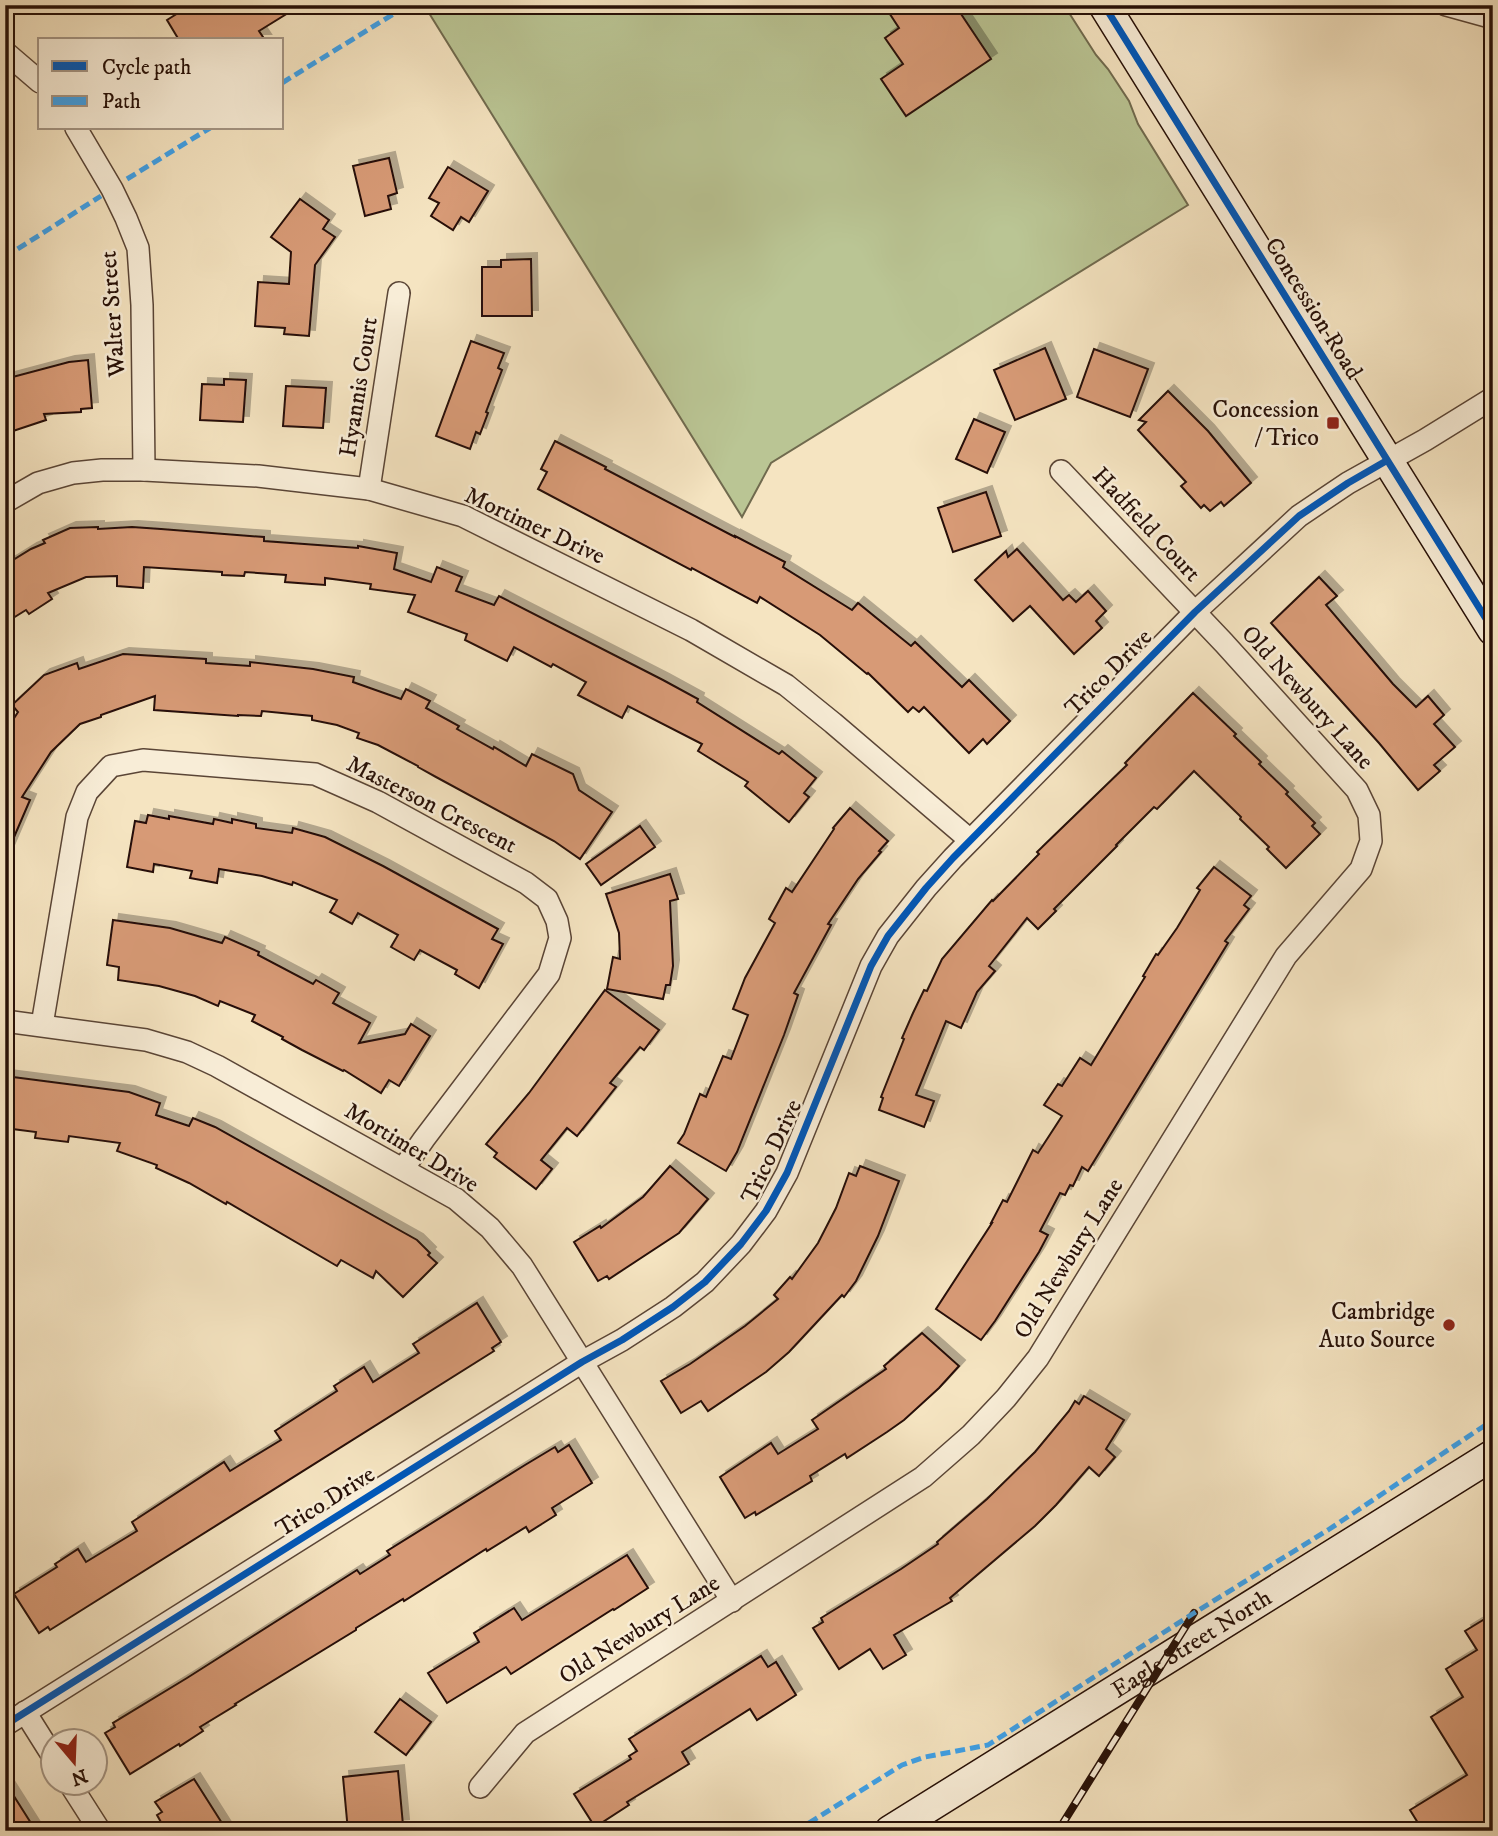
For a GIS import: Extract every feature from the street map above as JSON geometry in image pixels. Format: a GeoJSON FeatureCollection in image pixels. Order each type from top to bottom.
{"type":"FeatureCollection","features":[{"type":"Feature","properties":{"kind":"main road","name":"Concession Road"},"geometry":{"type":"LineString","coordinates":[[1104,5],[1493,630]]}},
{"type":"Feature","properties":{"kind":"main road","name":"Eagle Street North"},"geometry":{"type":"LineString","coordinates":[[890,1831],[1493,1455]]}},
{"type":"Feature","properties":{"kind":"street"},"geometry":{"type":"LineString","coordinates":[[1446,5],[1493,18]]}},
{"type":"Feature","properties":{"kind":"street"},"geometry":{"type":"LineString","coordinates":[[5,52],[38,80]]}},
{"type":"Feature","properties":{"kind":"street","name":"Walter Street"},"geometry":{"type":"LineString","coordinates":[[77,130],[112,189],[138,248],[142,305],[144,470]]}},
{"type":"Feature","properties":{"kind":"street","name":"Hyannis Court"},"geometry":{"type":"LineString","coordinates":[[369,489],[399,293]]}},
{"type":"Feature","properties":{"kind":"street","name":"Trico Drive"},"geometry":{"type":"LineString","coordinates":[[5,1725],[582,1362],[622,1340],[673,1307],[705,1282],[758,1222],[788,1172],[871,966],[888,936],[918,898],[970,840],[1195,612],[1299,516],[1348,483],[1493,398]]}},
{"type":"Feature","properties":{"kind":"street","name":"Mortimer Drive"},"geometry":{"type":"LineString","coordinates":[[5,502],[38,483],[73,473],[144,470],[258,476],[369,489],[463,516],[691,630],[786,685],[970,840]]}},
{"type":"Feature","properties":{"kind":"street","name":"Hadfield Court"},"geometry":{"type":"LineString","coordinates":[[1061,471],[1195,612]]}},
{"type":"Feature","properties":{"kind":"street","name":"Old Newbury Lane"},"geometry":{"type":"LineString","coordinates":[[480,1787],[525,1732],[923,1477],[971,1435],[1006,1398],[1038,1357],[1286,956],[1361,869],[1371,841],[1369,815],[1357,790],[1195,612]]}},
{"type":"Feature","properties":{"kind":"street","name":"Masterson Crescent"},"geometry":{"type":"LineString","coordinates":[[42,1025],[78,817],[87,792],[111,766],[143,760],[315,774],[378,802],[526,883],[547,899],[557,921],[559,938],[549,974],[403,1169]]}},
{"type":"Feature","properties":{"kind":"street","name":"Mortimer Drive"},"geometry":{"type":"LineString","coordinates":[[5,1021],[146,1040],[187,1052],[217,1066],[456,1199],[490,1228],[522,1266],[732,1601]]}},
{"type":"Feature","properties":{"kind":"street"},"geometry":{"type":"LineString","coordinates":[[25,1712],[38,1733]]}},
{"type":"Feature","properties":{"kind":"street"},"geometry":{"type":"LineString","coordinates":[[80,1798],[100,1831]]}},
{"type":"Feature","properties":{"kind":"green space"},"geometry":{"type":"Polygon","coordinates":[[[424,5],[1064,5],[1129,101],[1138,124],[1188,205],[771,463],[742,517],[424,5]]]}},
{"type":"Feature","properties":{"kind":"building"},"geometry":{"type":"Polygon","coordinates":[[[191,5],[301,5],[259,31],[264,38],[178,38],[167,20],[191,5]]]}},
{"type":"Feature","properties":{"kind":"building"},"geometry":{"type":"Polygon","coordinates":[[[884,5],[955,5],[991,59],[906,116],[881,79],[903,64],[885,38],[899,28],[884,5]]]}},
{"type":"Feature","properties":{"kind":"building"},"geometry":{"type":"Polygon","coordinates":[[[389,158],[397,193],[388,196],[391,209],[365,216],[353,166],[389,158]]]}},
{"type":"Feature","properties":{"kind":"building"},"geometry":{"type":"Polygon","coordinates":[[[448,167],[488,191],[469,222],[461,217],[453,230],[431,216],[439,203],[429,198],[448,167]]]}},
{"type":"Feature","properties":{"kind":"building"},"geometry":{"type":"Polygon","coordinates":[[[300,199],[329,220],[323,229],[335,237],[315,265],[309,336],[284,334],[285,328],[255,326],[258,282],[289,284],[291,252],[271,237],[300,199]]]}},
{"type":"Feature","properties":{"kind":"building"},"geometry":{"type":"Polygon","coordinates":[[[531,259],[532,316],[482,316],[482,267],[501,267],[501,260],[531,259]]]}},
{"type":"Feature","properties":{"kind":"building"},"geometry":{"type":"Polygon","coordinates":[[[471,341],[504,353],[498,368],[502,370],[486,412],[488,413],[480,434],[476,432],[470,449],[436,436],[471,341]]]}},
{"type":"Feature","properties":{"kind":"building"},"geometry":{"type":"Polygon","coordinates":[[[1045,348],[1066,399],[1015,420],[994,370],[1045,348]]]}},
{"type":"Feature","properties":{"kind":"building"},"geometry":{"type":"Polygon","coordinates":[[[1094,349],[1148,369],[1130,417],[1077,397],[1094,349]]]}},
{"type":"Feature","properties":{"kind":"building"},"geometry":{"type":"Polygon","coordinates":[[[88,360],[92,408],[81,409],[81,412],[44,414],[46,420],[10,432],[5,421],[5,379],[69,362],[88,360]]]}},
{"type":"Feature","properties":{"kind":"building"},"geometry":{"type":"Polygon","coordinates":[[[224,379],[246,380],[243,422],[200,420],[202,384],[224,385],[224,379]]]}},
{"type":"Feature","properties":{"kind":"building"},"geometry":{"type":"Polygon","coordinates":[[[286,386],[326,388],[323,428],[283,426],[286,386]]]}},
{"type":"Feature","properties":{"kind":"building"},"geometry":{"type":"Polygon","coordinates":[[[1168,391],[1208,431],[1251,483],[1224,506],[1221,502],[1210,511],[1204,505],[1201,508],[1181,486],[1186,482],[1138,430],[1146,422],[1139,420],[1168,391]]]}},
{"type":"Feature","properties":{"kind":"building"},"geometry":{"type":"Polygon","coordinates":[[[974,419],[1005,432],[987,473],[956,459],[974,419]]]}},
{"type":"Feature","properties":{"kind":"building"},"geometry":{"type":"Polygon","coordinates":[[[555,441],[785,562],[783,567],[852,610],[858,603],[911,646],[915,642],[962,687],[969,680],[1010,721],[987,744],[983,739],[969,753],[924,707],[919,712],[913,707],[908,712],[868,673],[820,635],[760,597],[757,603],[538,489],[547,472],[541,469],[555,441]]]}},
{"type":"Feature","properties":{"kind":"building"},"geometry":{"type":"Polygon","coordinates":[[[986,492],[1001,536],[953,552],[938,508],[986,492]]]}},
{"type":"Feature","properties":{"kind":"building"},"geometry":{"type":"Polygon","coordinates":[[[98,527],[264,537],[264,541],[358,546],[397,553],[394,569],[431,582],[437,567],[462,577],[456,591],[494,605],[499,596],[663,680],[698,699],[697,702],[779,754],[782,751],[816,778],[804,793],[809,797],[789,822],[745,786],[748,782],[698,751],[702,744],[628,706],[622,718],[578,695],[586,682],[553,664],[551,667],[514,647],[507,661],[465,640],[467,634],[408,612],[415,595],[370,589],[371,584],[325,578],[325,585],[285,582],[286,575],[245,572],[244,576],[222,575],[222,572],[144,567],[143,588],[117,586],[117,576],[86,577],[48,593],[52,599],[29,614],[26,610],[5,623],[5,565],[45,543],[43,540],[70,528],[98,527]]]}},
{"type":"Feature","properties":{"kind":"building"},"geometry":{"type":"Polygon","coordinates":[[[1017,549],[1063,600],[1069,595],[1076,602],[1088,591],[1106,611],[1096,621],[1102,628],[1074,654],[1030,606],[1013,621],[975,580],[1006,551],[1008,557],[1017,549]]]}},
{"type":"Feature","properties":{"kind":"building"},"geometry":{"type":"Polygon","coordinates":[[[1319,577],[1337,596],[1326,605],[1393,684],[1416,707],[1428,696],[1444,715],[1434,724],[1455,747],[1434,765],[1440,771],[1418,790],[1271,623],[1319,577]]]}},
{"type":"Feature","properties":{"kind":"building"},"geometry":{"type":"Polygon","coordinates":[[[123,654],[206,659],[206,663],[250,666],[250,662],[313,669],[354,677],[353,682],[401,699],[406,689],[430,701],[426,708],[459,726],[457,729],[526,766],[532,754],[573,774],[579,790],[612,812],[580,859],[554,841],[418,766],[378,745],[357,738],[359,733],[312,720],[312,716],[262,711],[261,716],[238,716],[154,710],[155,696],[80,724],[51,752],[22,797],[30,800],[5,858],[5,732],[18,712],[12,705],[44,675],[77,663],[79,669],[123,654]]]}},
{"type":"Feature","properties":{"kind":"building"},"geometry":{"type":"Polygon","coordinates":[[[1193,693],[1236,734],[1234,736],[1315,823],[1312,826],[1320,834],[1286,868],[1241,817],[1194,771],[1157,809],[1154,807],[1116,845],[1038,929],[1027,918],[989,966],[995,971],[977,992],[961,1028],[946,1021],[916,1095],[934,1101],[924,1127],[879,1110],[883,1098],[881,1097],[904,1039],[902,1038],[942,959],[992,900],[1039,854],[1037,852],[1127,765],[1125,763],[1193,693]]]}},
{"type":"Feature","properties":{"kind":"building"},"geometry":{"type":"Polygon","coordinates":[[[850,808],[888,841],[828,924],[831,925],[794,993],[798,995],[784,1035],[737,1152],[726,1171],[678,1143],[700,1094],[706,1097],[723,1056],[731,1059],[748,1015],[733,1009],[745,978],[775,923],[769,919],[786,888],[792,892],[833,828],[850,808]]]}},
{"type":"Feature","properties":{"kind":"building"},"geometry":{"type":"Polygon","coordinates":[[[148,815],[213,824],[214,819],[232,823],[232,819],[256,824],[256,828],[292,833],[293,828],[325,837],[498,929],[492,939],[503,944],[479,988],[455,974],[457,970],[420,950],[414,960],[391,947],[398,935],[358,913],[352,924],[330,912],[337,900],[293,882],[292,885],[262,876],[219,869],[217,883],[190,878],[192,871],[154,864],[153,872],[127,867],[135,821],[146,823],[148,815]]]}},
{"type":"Feature","properties":{"kind":"building"},"geometry":{"type":"Polygon","coordinates":[[[640,826],[655,847],[601,885],[586,864],[640,826]]]}},
{"type":"Feature","properties":{"kind":"building"},"geometry":{"type":"Polygon","coordinates":[[[1214,867],[1251,896],[1244,905],[1249,909],[1225,941],[1228,943],[1088,1171],[1082,1167],[1073,1186],[1070,1185],[1065,1195],[1060,1193],[1040,1231],[1048,1235],[1039,1252],[981,1340],[936,1309],[992,1223],[1003,1200],[1007,1202],[1033,1150],[1038,1153],[1062,1116],[1044,1105],[1058,1084],[1062,1086],[1080,1058],[1091,1065],[1145,977],[1143,976],[1156,954],[1158,955],[1177,928],[1200,890],[1197,888],[1214,867]]]}},
{"type":"Feature","properties":{"kind":"building"},"geometry":{"type":"Polygon","coordinates":[[[670,874],[678,899],[670,901],[673,966],[670,985],[666,985],[663,999],[607,989],[613,957],[620,959],[619,933],[606,894],[670,874]]]}},
{"type":"Feature","properties":{"kind":"building"},"geometry":{"type":"Polygon","coordinates":[[[113,920],[170,928],[222,943],[225,937],[259,952],[258,955],[313,984],[316,980],[339,993],[333,1003],[370,1023],[359,1043],[405,1034],[411,1024],[430,1036],[399,1086],[389,1080],[381,1093],[252,1021],[255,1015],[220,1001],[218,1006],[159,986],[118,980],[119,967],[107,965],[113,920]]]}},
{"type":"Feature","properties":{"kind":"building"},"geometry":{"type":"Polygon","coordinates":[[[605,990],[659,1030],[644,1050],[640,1047],[610,1083],[616,1087],[577,1136],[567,1128],[541,1160],[552,1169],[536,1189],[494,1157],[497,1153],[486,1144],[529,1093],[605,990]]]}},
{"type":"Feature","properties":{"kind":"building"},"geometry":{"type":"Polygon","coordinates":[[[5,1076],[129,1092],[160,1103],[156,1115],[189,1126],[193,1118],[215,1127],[417,1240],[437,1263],[403,1297],[376,1271],[373,1278],[341,1260],[337,1266],[227,1202],[226,1204],[156,1168],[157,1165],[117,1151],[120,1143],[69,1136],[68,1142],[35,1138],[36,1132],[5,1128],[5,1076]]]}},
{"type":"Feature","properties":{"kind":"building"},"geometry":{"type":"Polygon","coordinates":[[[670,1166],[708,1199],[679,1233],[609,1279],[607,1276],[598,1281],[574,1242],[600,1226],[601,1228],[643,1197],[670,1166]]]}},
{"type":"Feature","properties":{"kind":"building"},"geometry":{"type":"Polygon","coordinates":[[[860,1166],[899,1181],[878,1236],[856,1281],[844,1297],[842,1295],[789,1352],[766,1372],[708,1411],[701,1401],[681,1413],[661,1381],[745,1326],[778,1299],[774,1295],[790,1277],[792,1279],[818,1243],[836,1208],[849,1173],[856,1176],[860,1166]]]}},
{"type":"Feature","properties":{"kind":"building"},"geometry":{"type":"Polygon","coordinates":[[[477,1303],[501,1342],[492,1348],[494,1351],[50,1630],[48,1627],[39,1633],[14,1594],[57,1567],[55,1564],[78,1549],[86,1562],[137,1531],[132,1522],[224,1462],[230,1471],[281,1440],[275,1431],[337,1391],[334,1386],[364,1367],[373,1382],[419,1353],[413,1344],[477,1303]]]}},
{"type":"Feature","properties":{"kind":"building"},"geometry":{"type":"Polygon","coordinates":[[[922,1333],[959,1366],[939,1388],[887,1432],[847,1458],[845,1454],[810,1476],[812,1481],[756,1515],[755,1512],[745,1518],[720,1477],[771,1443],[778,1454],[818,1429],[812,1420],[886,1369],[884,1366],[922,1333]]]}},
{"type":"Feature","properties":{"kind":"building"},"geometry":{"type":"Polygon","coordinates":[[[1084,1396],[1124,1420],[1106,1449],[1115,1457],[1099,1476],[1089,1467],[1035,1526],[950,1598],[952,1601],[894,1635],[906,1655],[883,1669],[870,1649],[839,1669],[813,1628],[823,1622],[821,1618],[938,1544],[937,1542],[987,1499],[1035,1452],[1075,1401],[1079,1404],[1084,1396]]]}},
{"type":"Feature","properties":{"kind":"building"},"geometry":{"type":"Polygon","coordinates":[[[569,1445],[592,1483],[552,1508],[556,1515],[529,1532],[526,1527],[404,1601],[403,1599],[200,1727],[203,1731],[180,1746],[179,1744],[130,1774],[108,1738],[108,1731],[115,1727],[113,1723],[357,1570],[360,1574],[390,1555],[387,1551],[525,1465],[555,1447],[558,1452],[569,1445]]]}},
{"type":"Feature","properties":{"kind":"building"},"geometry":{"type":"Polygon","coordinates":[[[627,1555],[648,1588],[511,1674],[506,1667],[447,1703],[428,1673],[479,1642],[474,1633],[514,1608],[522,1620],[627,1555]]]}},
{"type":"Feature","properties":{"kind":"building"},"geometry":{"type":"Polygon","coordinates":[[[1493,1614],[1493,1831],[1423,1831],[1410,1810],[1467,1775],[1431,1717],[1463,1697],[1446,1669],[1477,1650],[1465,1631],[1493,1614]]]}},
{"type":"Feature","properties":{"kind":"building"},"geometry":{"type":"Polygon","coordinates":[[[761,1656],[768,1667],[776,1662],[796,1695],[757,1720],[750,1709],[682,1752],[689,1764],[627,1802],[629,1805],[595,1827],[574,1794],[631,1759],[629,1756],[637,1751],[629,1739],[761,1656]]]}},
{"type":"Feature","properties":{"kind":"building"},"geometry":{"type":"Polygon","coordinates":[[[400,1699],[431,1722],[406,1755],[375,1732],[400,1699]]]}},
{"type":"Feature","properties":{"kind":"building"},"geometry":{"type":"Polygon","coordinates":[[[398,1771],[403,1825],[391,1826],[392,1830],[348,1831],[343,1777],[398,1771]]]}},
{"type":"Feature","properties":{"kind":"building"},"geometry":{"type":"Polygon","coordinates":[[[194,1779],[227,1831],[166,1831],[157,1815],[162,1812],[155,1802],[194,1779]]]}},
{"type":"Feature","properties":{"kind":"building"},"geometry":{"type":"Polygon","coordinates":[[[5,1782],[36,1831],[5,1831],[5,1782]]]}},
{"type":"Feature","properties":{"kind":"railway"},"geometry":{"type":"LineString","coordinates":[[1058,1831],[1194,1613]]}},
{"type":"Feature","properties":{"kind":"marked path"},"geometry":{"type":"LineString","coordinates":[[284,82],[408,5]]}},
{"type":"Feature","properties":{"kind":"marked path"},"geometry":{"type":"LineString","coordinates":[[127,179],[207,130]]}},
{"type":"Feature","properties":{"kind":"marked path"},"geometry":{"type":"LineString","coordinates":[[5,257],[101,196]]}},
{"type":"Feature","properties":{"kind":"marked path"},"geometry":{"type":"LineString","coordinates":[[796,1831],[902,1765],[925,1757],[988,1745],[1328,1530],[1493,1420]]}},
{"type":"Feature","properties":{"kind":"cycle path"},"geometry":{"type":"LineString","coordinates":[[1104,5],[1493,630]]}},
{"type":"Feature","properties":{"kind":"cycle path"},"geometry":{"type":"LineString","coordinates":[[5,1725],[582,1362],[622,1340],[673,1307],[705,1282],[741,1244],[766,1211],[787,1173],[871,966],[888,936],[926,888],[1195,612],[1299,516],[1386,461]]}},
{"type":"Feature","properties":{"kind":"place","name":"Concession / Trico"},"geometry":{"type":"Point","coordinates":[1333,423]}},
{"type":"Feature","properties":{"kind":"place","name":"Cambridge Auto Source"},"geometry":{"type":"Point","coordinates":[1449,1325]}}]}
